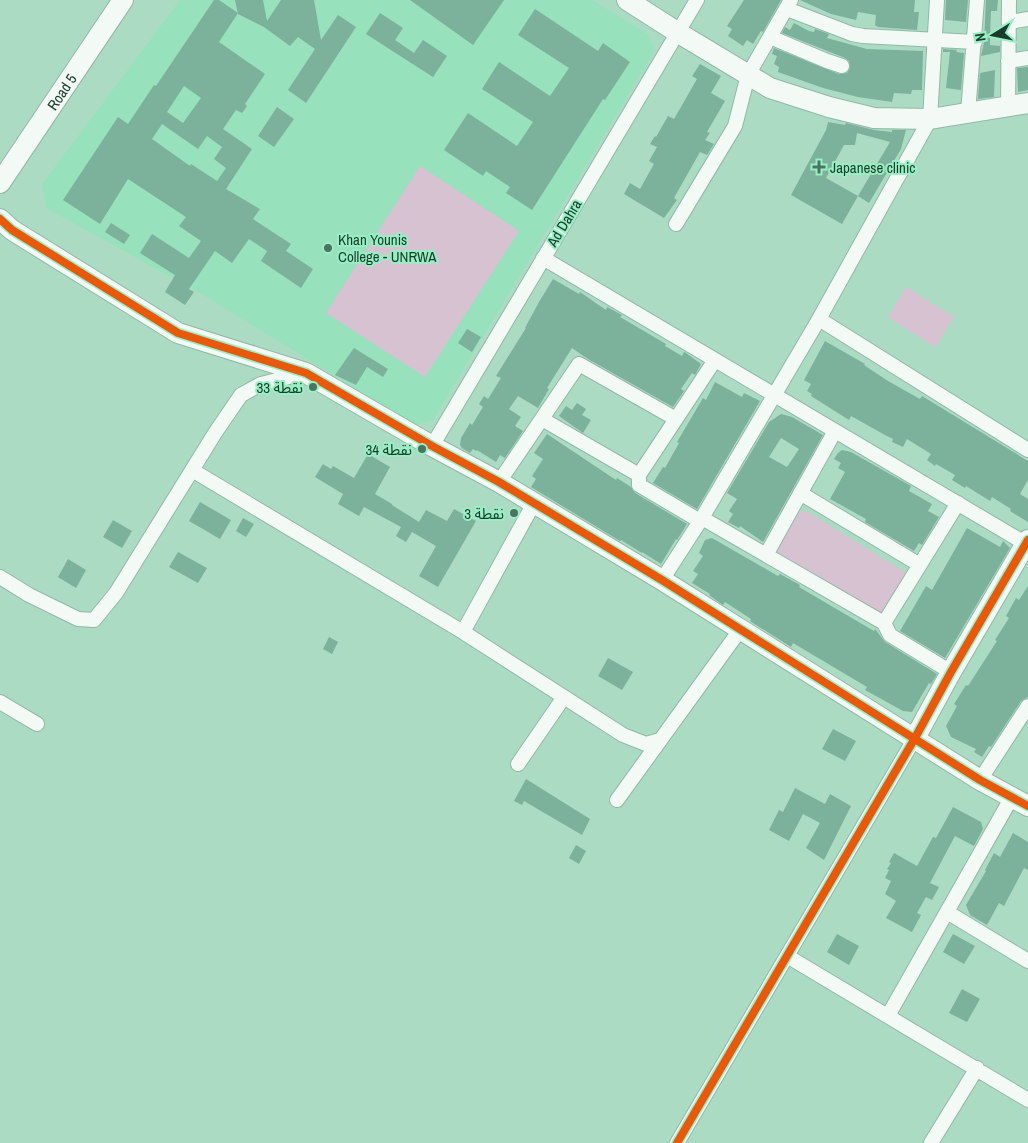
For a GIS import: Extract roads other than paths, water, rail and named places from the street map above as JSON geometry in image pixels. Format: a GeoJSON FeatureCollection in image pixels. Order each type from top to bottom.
{"type":"FeatureCollection","features":[{"type":"Feature","properties":{"kind":"street","name":"Road 5"},"geometry":{"type":"LineString","coordinates":[[0,183],[124,0]]}},
{"type":"Feature","properties":{"kind":"street"},"geometry":{"type":"LineString","coordinates":[[627,0],[770,88],[829,107],[874,118],[930,119],[1028,103]]}},
{"type":"Feature","properties":{"kind":"street","name":"Ad Dahra"},"geometry":{"type":"LineString","coordinates":[[432,446],[697,0]]}},
{"type":"Feature","properties":{"kind":"street"},"geometry":{"type":"LineString","coordinates":[[662,580],[701,519],[819,319],[930,119],[937,0]]}},
{"type":"Feature","properties":{"kind":"street"},"geometry":{"type":"LineString","coordinates":[[968,114],[977,0]]}},
{"type":"Feature","properties":{"kind":"street"},"geometry":{"type":"LineString","coordinates":[[1008,107],[1009,0]]}},
{"type":"Feature","properties":{"kind":"street"},"geometry":{"type":"LineString","coordinates":[[676,224],[735,126],[748,75],[789,4],[852,34],[975,42]]}},
{"type":"Feature","properties":{"kind":"street"},"geometry":{"type":"LineString","coordinates":[[1010,22],[1028,19]]}},
{"type":"Feature","properties":{"kind":"street"},"geometry":{"type":"LineString","coordinates":[[770,37],[842,66]]}},
{"type":"Feature","properties":{"kind":"street"},"geometry":{"type":"LineString","coordinates":[[1008,60],[1028,58]]}},
{"type":"Feature","properties":{"kind":"street"},"geometry":{"type":"LineString","coordinates":[[0,219],[12,230],[178,333],[306,373],[432,446],[499,482],[662,580],[980,780],[1020,802],[946,912],[889,1014]]}},
{"type":"Feature","properties":{"kind":"street"},"geometry":{"type":"LineString","coordinates":[[543,258],[1027,543],[951,672],[915,738],[677,1143]]}},
{"type":"Feature","properties":{"kind":"street"},"geometry":{"type":"LineString","coordinates":[[819,319],[1028,450]]}},
{"type":"Feature","properties":{"kind":"street"},"geometry":{"type":"LineString","coordinates":[[715,360],[639,475],[638,485],[766,555],[884,623],[890,635],[951,672]]}},
{"type":"Feature","properties":{"kind":"street"},"geometry":{"type":"LineString","coordinates":[[499,482],[579,364],[676,419]]}},
{"type":"Feature","properties":{"kind":"street"},"geometry":{"type":"LineString","coordinates":[[0,577],[29,595],[78,619],[94,620],[116,593],[241,395],[261,384],[306,373]]}},
{"type":"Feature","properties":{"kind":"street"},"geometry":{"type":"LineString","coordinates":[[542,420],[639,475]]}},
{"type":"Feature","properties":{"kind":"street"},"geometry":{"type":"LineString","coordinates":[[766,555],[835,430]]}},
{"type":"Feature","properties":{"kind":"street"},"geometry":{"type":"LineString","coordinates":[[192,470],[462,632],[623,734],[646,744],[660,740]]}},
{"type":"Feature","properties":{"kind":"street"},"geometry":{"type":"LineString","coordinates":[[800,493],[920,565]]}},
{"type":"Feature","properties":{"kind":"street"},"geometry":{"type":"LineString","coordinates":[[462,632],[534,503]]}},
{"type":"Feature","properties":{"kind":"street"},"geometry":{"type":"LineString","coordinates":[[884,623],[958,503]]}},
{"type":"Feature","properties":{"kind":"street"},"geometry":{"type":"LineString","coordinates":[[616,800],[740,630]]}},
{"type":"Feature","properties":{"kind":"street"},"geometry":{"type":"LineString","coordinates":[[518,764],[564,697]]}},
{"type":"Feature","properties":{"kind":"street"},"geometry":{"type":"LineString","coordinates":[[0,702],[37,724]]}},
{"type":"Feature","properties":{"kind":"street"},"geometry":{"type":"LineString","coordinates":[[980,780],[1027,710]]}},
{"type":"Feature","properties":{"kind":"street"},"geometry":{"type":"LineString","coordinates":[[946,912],[1028,961]]}},
{"type":"Feature","properties":{"kind":"street"},"geometry":{"type":"LineString","coordinates":[[787,956],[1028,1100]]}},
{"type":"Feature","properties":{"kind":"street"},"geometry":{"type":"LineString","coordinates":[[931,1143],[977,1068]]}},
{"type":"Feature","properties":{"kind":"place","name":"Japanese clinic"},"geometry":{"type":"Point","coordinates":[819,167]}},
{"type":"Feature","properties":{"kind":"place","name":"Khan Younis College - UNRWA"},"geometry":{"type":"Point","coordinates":[328,248]}},
{"type":"Feature","properties":{"kind":"place","name":"نقطة 33"},"geometry":{"type":"Point","coordinates":[313,387]}},
{"type":"Feature","properties":{"kind":"place","name":"نقطة 34"},"geometry":{"type":"Point","coordinates":[422,449]}},
{"type":"Feature","properties":{"kind":"place","name":"نقطة 3"},"geometry":{"type":"Point","coordinates":[514,513]}}]}
